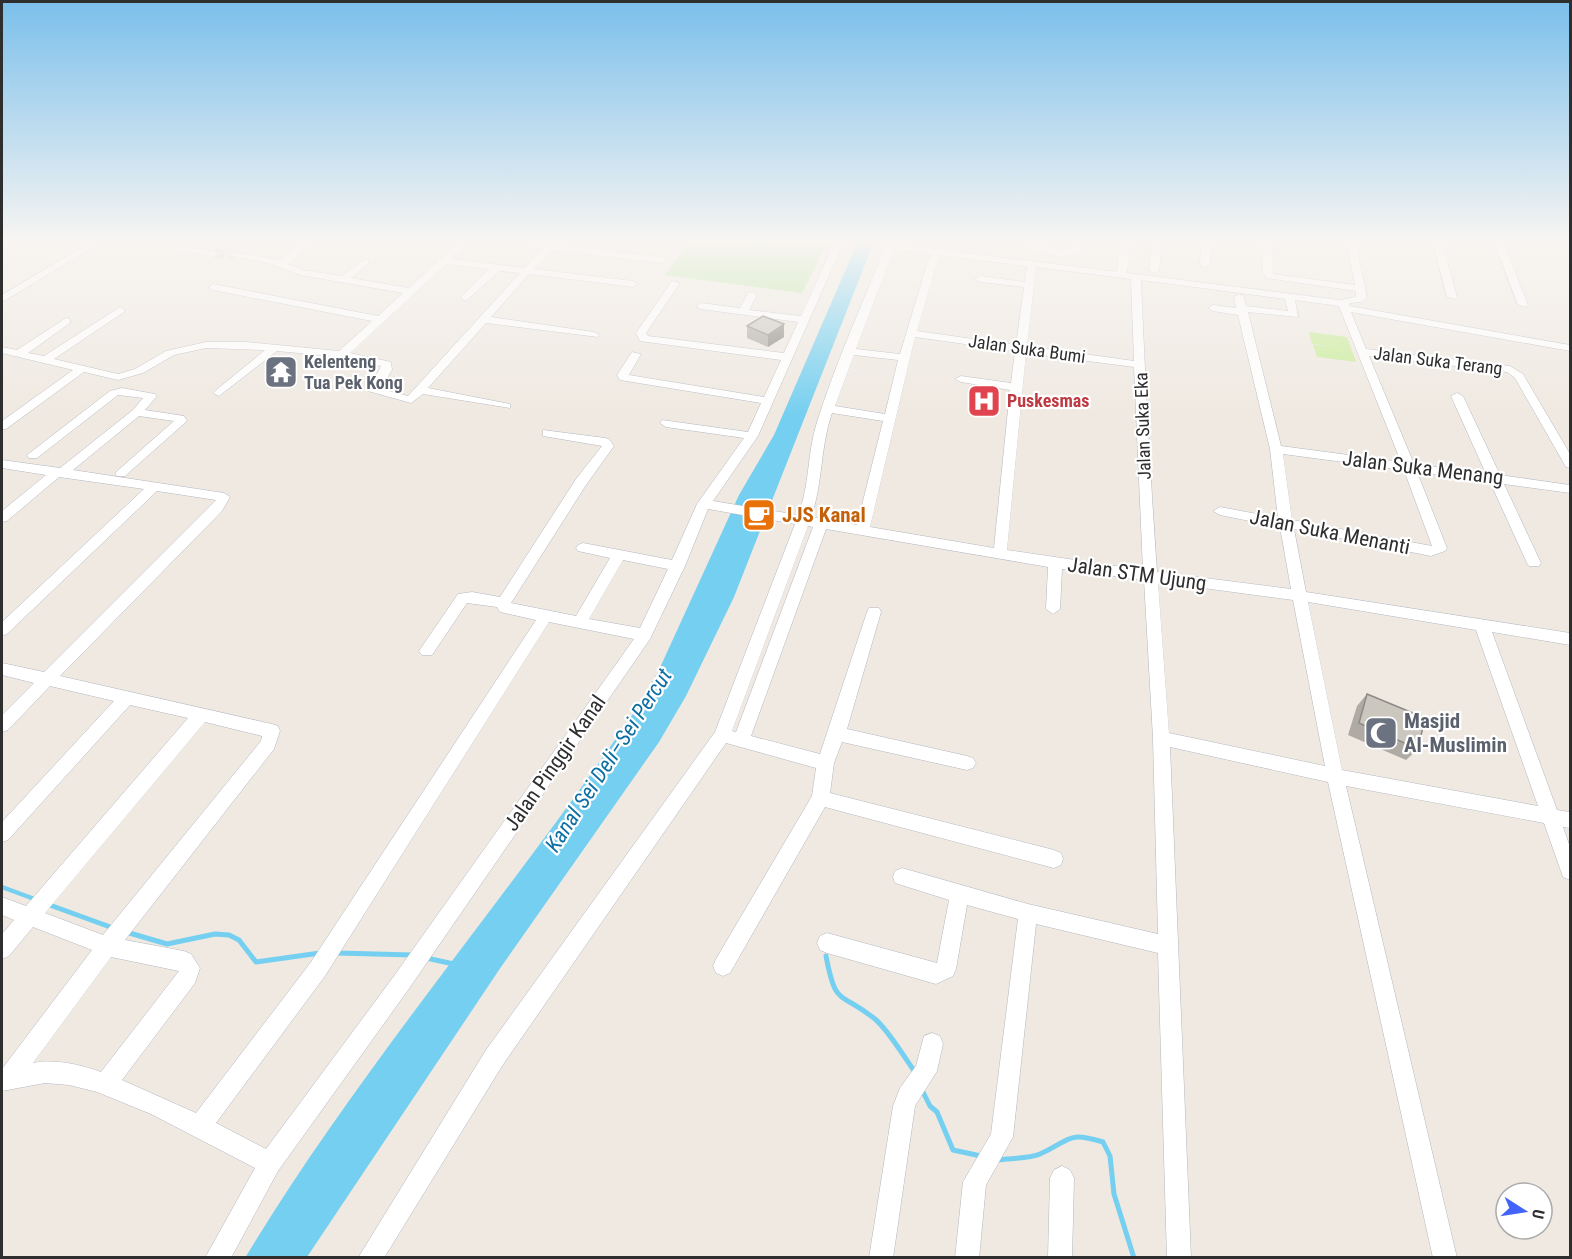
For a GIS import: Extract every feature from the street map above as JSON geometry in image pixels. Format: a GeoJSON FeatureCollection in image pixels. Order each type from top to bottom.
{"type":"FeatureCollection","features":[{"type":"Feature","properties":{"kind":"street"},"geometry":{"type":"LineString","coordinates":[[269,298],[379,319]]}},
{"type":"Feature","properties":{"kind":"street"},"geometry":{"type":"LineString","coordinates":[[342,354],[403,298]]}},
{"type":"Feature","properties":{"kind":"street"},"geometry":{"type":"LineString","coordinates":[[2,350],[118,377],[139,371],[170,352],[191,346],[246,345],[342,354],[387,364],[386,370],[374,387],[377,393],[411,400],[503,298]]}},
{"type":"Feature","properties":{"kind":"street"},"geometry":{"type":"LineString","coordinates":[[665,298],[641,333],[644,339],[786,357]]}},
{"type":"Feature","properties":{"kind":"street"},"geometry":{"type":"LineString","coordinates":[[743,312],[751,298]]}},
{"type":"Feature","properties":{"kind":"street","name":"Jalan Pinggir Kanal"},"geometry":{"type":"LineString","coordinates":[[217,1257],[270,1163],[401,983],[645,635],[709,506],[752,436],[814,298]]}},
{"type":"Feature","properties":{"kind":"street"},"geometry":{"type":"LineString","coordinates":[[370,1257],[494,1058],[722,735],[810,501],[814,460],[828,409],[870,298]]}},
{"type":"Feature","properties":{"kind":"street"},"geometry":{"type":"LineString","coordinates":[[864,529],[904,358],[923,298]]}},
{"type":"Feature","properties":{"kind":"street"},"geometry":{"type":"LineString","coordinates":[[1000,552],[1027,298]]}},
{"type":"Feature","properties":{"kind":"street","name":"Jalan Suka Eka"},"geometry":{"type":"LineString","coordinates":[[1137,298],[1142,447],[1161,738],[1179,1257]]}},
{"type":"Feature","properties":{"kind":"street"},"geometry":{"type":"LineString","coordinates":[[1215,322],[1212,303],[1294,315],[1289,298]]}},
{"type":"Feature","properties":{"kind":"street"},"geometry":{"type":"LineString","coordinates":[[1301,298],[1570,348]]}},
{"type":"Feature","properties":{"kind":"street"},"geometry":{"type":"LineString","coordinates":[[1360,298],[1345,300],[1344,306],[1409,467]]}},
{"type":"Feature","properties":{"kind":"street"},"geometry":{"type":"LineString","coordinates":[[1520,298],[1523,305]]}},
{"type":"Feature","properties":{"kind":"street"},"geometry":{"type":"LineString","coordinates":[[701,306],[804,320]]}},
{"type":"Feature","properties":{"kind":"street"},"geometry":{"type":"LineString","coordinates":[[1240,306],[1276,449],[1287,525],[1335,776],[1445,1257]]}},
{"type":"Feature","properties":{"kind":"street"},"geometry":{"type":"LineString","coordinates":[[47,359],[120,310]]}},
{"type":"Feature","properties":{"kind":"street"},"geometry":{"type":"LineString","coordinates":[[483,319],[594,335]]}},
{"type":"Feature","properties":{"kind":"street"},"geometry":{"type":"LineString","coordinates":[[20,353],[66,321]]}},
{"type":"Feature","properties":{"kind":"street","name":"Jalan Suka Bumi"},"geometry":{"type":"LineString","coordinates":[[913,334],[1141,364]]}},
{"type":"Feature","properties":{"kind":"street"},"geometry":{"type":"LineString","coordinates":[[219,393],[274,348]]}},
{"type":"Feature","properties":{"kind":"street"},"geometry":{"type":"LineString","coordinates":[[849,351],[904,358]]}},
{"type":"Feature","properties":{"kind":"street","name":"Jalan Suka Terang"},"geometry":{"type":"LineString","coordinates":[[1362,352],[1510,369],[1519,376],[1570,464]]}},
{"type":"Feature","properties":{"kind":"street"},"geometry":{"type":"LineString","coordinates":[[636,354],[623,375],[624,378],[767,401]]}},
{"type":"Feature","properties":{"kind":"street"},"geometry":{"type":"LineString","coordinates":[[2,426],[83,368]]}},
{"type":"Feature","properties":{"kind":"street"},"geometry":{"type":"LineString","coordinates":[[961,379],[1016,387]]}},
{"type":"Feature","properties":{"kind":"street"},"geometry":{"type":"LineString","coordinates":[[421,390],[506,406]]}},
{"type":"Feature","properties":{"kind":"street"},"geometry":{"type":"LineString","coordinates":[[2,505],[56,471],[137,412],[151,396],[122,391],[114,393],[33,455]]}},
{"type":"Feature","properties":{"kind":"street"},"geometry":{"type":"LineString","coordinates":[[1457,396],[1534,563]]}},
{"type":"Feature","properties":{"kind":"street"},"geometry":{"type":"LineString","coordinates":[[828,409],[889,418]]}},
{"type":"Feature","properties":{"kind":"street"},"geometry":{"type":"LineString","coordinates":[[121,473],[181,421],[180,418],[137,412]]}},
{"type":"Feature","properties":{"kind":"street"},"geometry":{"type":"LineString","coordinates":[[666,423],[752,436]]}},
{"type":"Feature","properties":{"kind":"street"},"geometry":{"type":"LineString","coordinates":[[504,603],[581,482],[608,446],[606,442],[547,433]]}},
{"type":"Feature","properties":{"kind":"street","name":"Jalan Suka Menang"},"geometry":{"type":"LineString","coordinates":[[1276,449],[1570,489]]}},
{"type":"Feature","properties":{"kind":"street"},"geometry":{"type":"LineString","coordinates":[[2,464],[224,497],[217,508],[2,725]]}},
{"type":"Feature","properties":{"kind":"street","name":"Jalan Suka Menanti"},"geometry":{"type":"LineString","coordinates":[[1220,511],[1431,551],[1440,548],[1409,467]]}},
{"type":"Feature","properties":{"kind":"street"},"geometry":{"type":"LineString","coordinates":[[2,518],[56,471]]}},
{"type":"Feature","properties":{"kind":"street"},"geometry":{"type":"LineString","coordinates":[[2,630],[155,486]]}},
{"type":"Feature","properties":{"kind":"street","name":"Jalan STM Ujung"},"geometry":{"type":"LineString","coordinates":[[709,506],[864,529],[1055,563],[1301,596],[1570,639]]}},
{"type":"Feature","properties":{"kind":"street"},"geometry":{"type":"LineString","coordinates":[[741,741],[821,523]]}},
{"type":"Feature","properties":{"kind":"street"},"geometry":{"type":"LineString","coordinates":[[583,548],[678,566]]}},
{"type":"Feature","properties":{"kind":"street"},"geometry":{"type":"LineString","coordinates":[[579,623],[619,555]]}},
{"type":"Feature","properties":{"kind":"street"},"geometry":{"type":"LineString","coordinates":[[1053,609],[1055,563]]}},
{"type":"Feature","properties":{"kind":"street"},"geometry":{"type":"LineString","coordinates":[[427,651],[463,598],[469,596],[504,603],[509,609],[645,635]]}},
{"type":"Feature","properties":{"kind":"street"},"geometry":{"type":"LineString","coordinates":[[723,966],[821,797],[825,763],[837,734],[874,612]]}},
{"type":"Feature","properties":{"kind":"street"},"geometry":{"type":"LineString","coordinates":[[200,1127],[318,969],[542,623]]}},
{"type":"Feature","properties":{"kind":"street"},"geometry":{"type":"LineString","coordinates":[[1482,626],[1570,870]]}},
{"type":"Feature","properties":{"kind":"street"},"geometry":{"type":"LineString","coordinates":[[2,669],[267,728],[272,731],[271,737],[4,1081]]}},
{"type":"Feature","properties":{"kind":"street"},"geometry":{"type":"LineString","coordinates":[[2,834],[127,698]]}},
{"type":"Feature","properties":{"kind":"street"},"geometry":{"type":"LineString","coordinates":[[2,949],[201,715]]}},
{"type":"Feature","properties":{"kind":"street"},"geometry":{"type":"LineString","coordinates":[[837,734],[967,763]]}},
{"type":"Feature","properties":{"kind":"street"},"geometry":{"type":"LineString","coordinates":[[722,735],[825,763]]}},
{"type":"Feature","properties":{"kind":"street"},"geometry":{"type":"LineString","coordinates":[[1161,738],[1335,776],[1570,820]]}},
{"type":"Feature","properties":{"kind":"street"},"geometry":{"type":"LineString","coordinates":[[821,797],[834,803],[1054,859]]}},
{"type":"Feature","properties":{"kind":"street"},"geometry":{"type":"LineString","coordinates":[[902,877],[1028,913],[1169,946]]}},
{"type":"Feature","properties":{"kind":"street"},"geometry":{"type":"LineString","coordinates":[[827,943],[936,974],[942,973],[946,969],[960,892]]}},
{"type":"Feature","properties":{"kind":"street"},"geometry":{"type":"LineString","coordinates":[[2,906],[33,913],[110,942],[184,961],[190,968],[189,976],[105,1084]]}},
{"type":"Feature","properties":{"kind":"street"},"geometry":{"type":"LineString","coordinates":[[967,1257],[975,1182],[1002,1137],[1028,913]]}},
{"type":"Feature","properties":{"kind":"street"},"geometry":{"type":"LineString","coordinates":[[881,1257],[904,1106],[919,1080],[932,1044]]}},
{"type":"Feature","properties":{"kind":"street"},"geometry":{"type":"LineString","coordinates":[[4,1081],[44,1072],[105,1084],[200,1127],[270,1163]]}},
{"type":"Feature","properties":{"kind":"street"},"geometry":{"type":"LineString","coordinates":[[1060,1257],[1062,1178]]}},
{"type":"Feature","properties":{"kind":"green space"},"geometry":{"type":"Polygon","coordinates":[[[1309,332],[1347,337],[1356,362],[1317,357],[1313,345],[1333,347],[1312,344],[1309,332]]]}},
{"type":"Feature","properties":{"kind":"water","name":"Kanal Sei Deli–Sei Percut"},"geometry":{"type":"Polygon","coordinates":[[[834,298],[852,298],[734,597],[686,696],[659,742],[501,967],[307,1257],[245,1258],[290,1186],[338,1116],[590,775],[639,705],[658,672],[739,495],[774,435],[834,298]]]}},
{"type":"Feature","properties":{"kind":"building"},"geometry":{"type":"Polygon","coordinates":[[[763,316],[784,324],[768,335],[747,326],[763,316]]]}},
{"type":"Feature","properties":{"kind":"building"},"geometry":{"type":"Polygon","coordinates":[[[1367,694],[1425,718],[1418,749],[1359,723],[1367,694]]]}},
{"type":"Feature","properties":{"kind":"waterway"},"geometry":{"type":"LineString","coordinates":[[2,887],[37,900]]}},
{"type":"Feature","properties":{"kind":"waterway"},"geometry":{"type":"LineString","coordinates":[[47,904],[113,928]]}},
{"type":"Feature","properties":{"kind":"waterway"},"geometry":{"type":"LineString","coordinates":[[126,932],[167,944],[215,934],[229,935],[239,940],[256,962],[320,953]]}},
{"type":"Feature","properties":{"kind":"waterway"},"geometry":{"type":"LineString","coordinates":[[337,953],[413,955]]}},
{"type":"Feature","properties":{"kind":"waterway"},"geometry":{"type":"LineString","coordinates":[[826,956],[836,991],[881,1024],[915,1072]]}},
{"type":"Feature","properties":{"kind":"waterway"},"geometry":{"type":"LineString","coordinates":[[426,958],[454,964]]}},
{"type":"Feature","properties":{"kind":"waterway"},"geometry":{"type":"LineString","coordinates":[[922,1090],[930,1106],[937,1112],[953,1150],[981,1156]]}},
{"type":"Feature","properties":{"kind":"waterway"},"geometry":{"type":"LineString","coordinates":[[997,1160],[1035,1156],[1075,1137],[1103,1142],[1110,1156],[1114,1194],[1134,1258]]}},
{"type":"Feature","properties":{"kind":"place","name":"Kelenteng Tua Pek Kong"},"geometry":{"type":"Point","coordinates":[281,372]}},
{"type":"Feature","properties":{"kind":"place","name":"Puskesmas"},"geometry":{"type":"Point","coordinates":[984,401]}},
{"type":"Feature","properties":{"kind":"place","name":"JJS Kanal"},"geometry":{"type":"Point","coordinates":[759,515]}},
{"type":"Feature","properties":{"kind":"place","name":"Masjid Al-Muslimin"},"geometry":{"type":"Point","coordinates":[1381,733]}}]}
